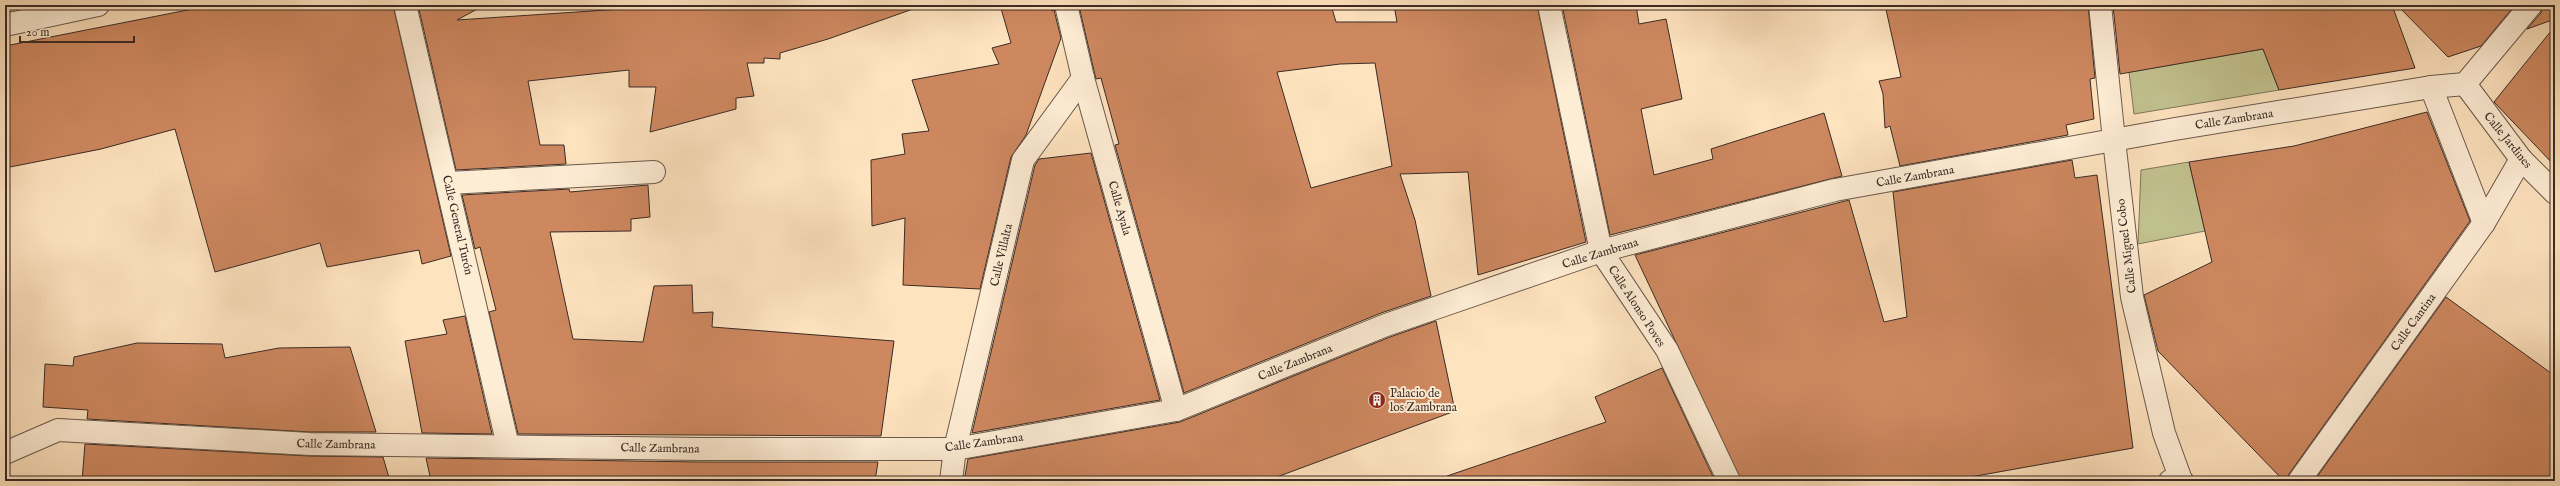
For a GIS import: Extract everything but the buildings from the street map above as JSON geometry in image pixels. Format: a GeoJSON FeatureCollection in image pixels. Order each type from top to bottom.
{"type":"FeatureCollection","features":[{"type":"Feature","properties":{"kind":"street"},"geometry":{"type":"LineString","coordinates":[[5,25],[98,5]]}},
{"type":"Feature","properties":{"kind":"street","name":"Calle General Turón"},"geometry":{"type":"LineString","coordinates":[[405,5],[448,183],[508,446]]}},
{"type":"Feature","properties":{"kind":"street","name":"Calle Ayala"},"geometry":{"type":"LineString","coordinates":[[1066,5],[1083,78],[1176,410]]}},
{"type":"Feature","properties":{"kind":"street","name":"Calle Alonso Poves"},"geometry":{"type":"LineString","coordinates":[[1549,5],[1601,251],[1666,350],[1729,481]]}},
{"type":"Feature","properties":{"kind":"street","name":"Calle Miguel Cobo"},"geometry":{"type":"LineString","coordinates":[[2100,5],[2132,298],[2164,433],[2181,481]]}},
{"type":"Feature","properties":{"kind":"street"},"geometry":{"type":"LineString","coordinates":[[2465,84],[2531,5]]}},
{"type":"Feature","properties":{"kind":"street","name":"Calle Villalta"},"geometry":{"type":"LineString","coordinates":[[951,481],[955,449],[1023,160],[1083,78]]}},
{"type":"Feature","properties":{"kind":"street","name":"Calle Zambrana"},"geometry":{"type":"LineString","coordinates":[[5,453],[58,430],[310,444],[955,449],[1176,410],[1386,325],[1601,251],[1835,190],[2114,140],[2431,87],[2465,84]]}},
{"type":"Feature","properties":{"kind":"street","name":"Calle Jardines"},"geometry":{"type":"LineString","coordinates":[[2465,84],[2521,159],[2555,193]]}},
{"type":"Feature","properties":{"kind":"street"},"geometry":{"type":"LineString","coordinates":[[2431,87],[2484,223]]}},
{"type":"Feature","properties":{"kind":"street","name":"Calle Cantina"},"geometry":{"type":"LineString","coordinates":[[2299,481],[2484,223],[2521,159]]}},
{"type":"Feature","properties":{"kind":"street"},"geometry":{"type":"LineString","coordinates":[[448,183],[654,172]]}},
{"type":"Feature","properties":{"kind":"street"},"geometry":{"type":"LineString","coordinates":[[2170,481],[2181,481]]}},
{"type":"Feature","properties":{"kind":"green space"},"geometry":{"type":"Polygon","coordinates":[[[2263,49],[2279,90],[2134,114],[2129,72],[2263,49]]]}},
{"type":"Feature","properties":{"kind":"green space"},"geometry":{"type":"Polygon","coordinates":[[[2189,162],[2205,231],[2138,244],[2141,170],[2189,162]]]}},
{"type":"Feature","properties":{"kind":"place","name":"Palacio de los Zambrana"},"geometry":{"type":"Point","coordinates":[1377,400]}}]}
